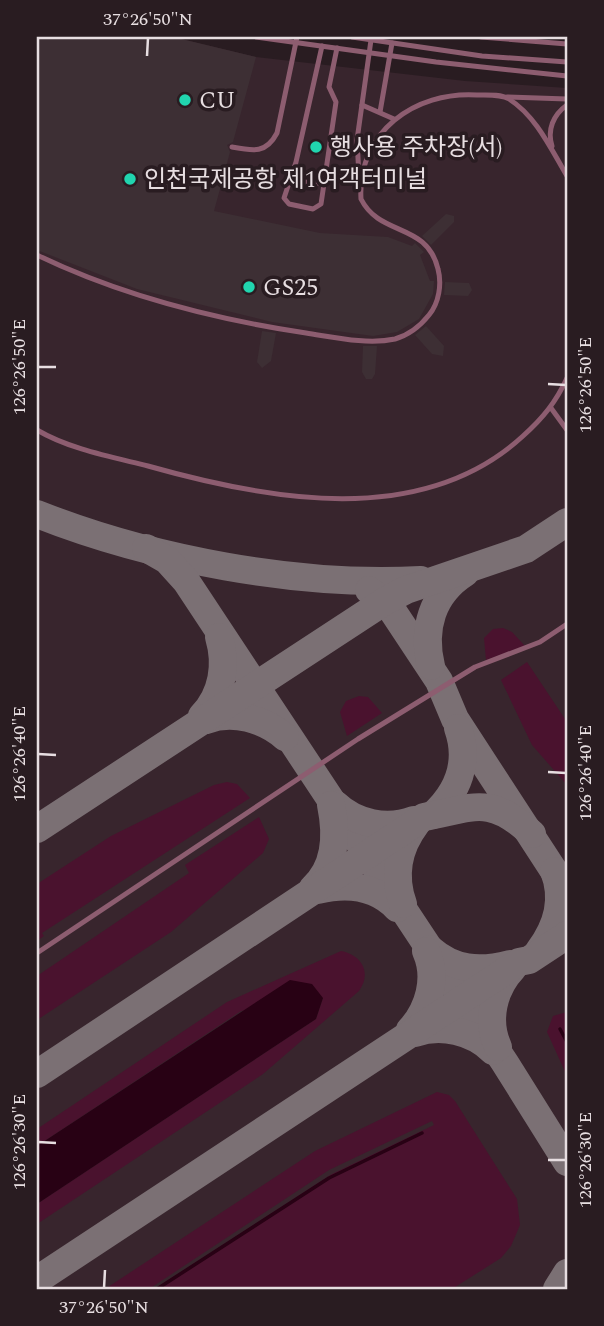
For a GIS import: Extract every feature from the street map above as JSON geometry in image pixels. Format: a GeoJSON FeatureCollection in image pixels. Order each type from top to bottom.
{"type":"FeatureCollection","features":[{"type":"Feature","properties":{"kind":"lane"},"geometry":{"type":"LineString","coordinates":[[256,37],[436,62],[567,76]]}},
{"type":"Feature","properties":{"kind":"lane"},"geometry":{"type":"LineString","coordinates":[[232,147],[255,151],[264,150],[272,143],[277,133],[296,37]]}},
{"type":"Feature","properties":{"kind":"lane"},"geometry":{"type":"LineString","coordinates":[[352,37],[482,55],[567,62]]}},
{"type":"Feature","properties":{"kind":"lane"},"geometry":{"type":"LineString","coordinates":[[481,37],[567,44]]}},
{"type":"Feature","properties":{"kind":"lane"},"geometry":{"type":"LineString","coordinates":[[37,255],[145,298],[234,322],[337,338],[397,338],[411,332],[432,311],[439,292],[439,270],[432,252],[415,235],[387,225],[367,211],[360,199],[357,141],[371,40]]}},
{"type":"Feature","properties":{"kind":"lane"},"geometry":{"type":"LineString","coordinates":[[380,112],[392,43]]}},
{"type":"Feature","properties":{"kind":"lane"},"geometry":{"type":"LineString","coordinates":[[322,46],[296,162],[284,198],[289,204],[318,208],[321,204],[336,100],[328,87],[337,48]]}},
{"type":"Feature","properties":{"kind":"lane"},"geometry":{"type":"LineString","coordinates":[[360,182],[373,146],[394,120],[412,106],[454,94],[567,99]]}},
{"type":"Feature","properties":{"kind":"lane"},"geometry":{"type":"LineString","coordinates":[[506,97],[533,121],[567,176]]}},
{"type":"Feature","properties":{"kind":"lane"},"geometry":{"type":"LineString","coordinates":[[362,105],[394,120]]}},
{"type":"Feature","properties":{"kind":"lane"},"geometry":{"type":"LineString","coordinates":[[554,153],[551,126],[567,105]]}},
{"type":"Feature","properties":{"kind":"lane"},"geometry":{"type":"LineString","coordinates":[[296,162],[299,181],[316,184],[325,179]]}},
{"type":"Feature","properties":{"kind":"lane"},"geometry":{"type":"LineString","coordinates":[[37,430],[104,454],[191,478],[295,495],[366,499],[434,487],[482,467],[513,446],[551,408],[567,378]]}},
{"type":"Feature","properties":{"kind":"lane"},"geometry":{"type":"LineString","coordinates":[[551,408],[567,430]]}},
{"type":"Feature","properties":{"kind":"lane"},"geometry":{"type":"LineString","coordinates":[[37,953],[358,739],[475,667],[540,642],[567,624]]}},
{"type":"Feature","properties":{"kind":"shaded area"},"geometry":{"type":"Polygon","coordinates":[[[37,37],[173,37],[256,57],[465,81],[567,88],[567,1289],[37,1289],[37,37]]]}},
{"type":"Feature","properties":{"kind":"shaded area"},"geometry":{"type":"Polygon","coordinates":[[[503,628],[512,632],[525,646],[486,660],[484,638],[493,629],[503,628]]]}},
{"type":"Feature","properties":{"kind":"shaded area"},"geometry":{"type":"Polygon","coordinates":[[[527,662],[567,722],[567,785],[532,745],[501,680],[527,662]]]}},
{"type":"Feature","properties":{"kind":"shaded area"},"geometry":{"type":"Polygon","coordinates":[[[359,696],[368,697],[382,713],[347,736],[340,712],[346,701],[359,696]]]}},
{"type":"Feature","properties":{"kind":"shaded area"},"geometry":{"type":"Polygon","coordinates":[[[227,782],[237,784],[250,798],[42,933],[44,936],[37,941],[37,884],[111,836],[214,785],[227,782]]]}},
{"type":"Feature","properties":{"kind":"shaded area"},"geometry":{"type":"Polygon","coordinates":[[[259,817],[269,839],[263,853],[171,932],[37,1020],[37,976],[189,873],[185,865],[259,817]]]}},
{"type":"Feature","properties":{"kind":"shaded area"},"geometry":{"type":"Polygon","coordinates":[[[341,951],[354,956],[363,966],[365,978],[359,991],[263,1074],[37,1224],[37,1204],[316,1019],[323,998],[241,1011],[37,1146],[37,1129],[227,1002],[341,951]]]}},
{"type":"Feature","properties":{"kind":"shaded area"},"geometry":{"type":"Polygon","coordinates":[[[290,980],[312,984],[323,998],[316,1019],[37,1204],[37,1146],[290,980]]]}},
{"type":"Feature","properties":{"kind":"shaded area"},"geometry":{"type":"Polygon","coordinates":[[[567,1012],[567,1076],[547,1032],[553,1016],[567,1012]]]}},
{"type":"Feature","properties":{"kind":"shaded area"},"geometry":{"type":"Polygon","coordinates":[[[437,1092],[449,1095],[455,1101],[517,1199],[520,1225],[511,1246],[501,1258],[452,1289],[156,1289],[332,1174],[434,1125],[432,1121],[329,1170],[149,1289],[105,1289],[315,1151],[437,1092]]]}},
{"type":"Feature","properties":{"kind":"building","name":"인천국제공항 제1여객터미널"},"geometry":{"type":"Polygon","coordinates":[[[37,37],[173,37],[256,57],[233,142],[227,145],[230,152],[214,211],[320,233],[388,237],[412,246],[415,243],[424,252],[420,255],[430,281],[434,281],[433,294],[419,319],[397,332],[373,336],[272,322],[137,289],[37,250],[37,37]]]}},
{"type":"Feature","properties":{"kind":"building"},"geometry":{"type":"Polygon","coordinates":[[[446,214],[454,216],[454,222],[431,245],[422,236],[446,214]]]}},
{"type":"Feature","properties":{"kind":"building"},"geometry":{"type":"Polygon","coordinates":[[[445,282],[469,283],[472,290],[468,296],[444,295],[445,282]]]}},
{"type":"Feature","properties":{"kind":"building"},"geometry":{"type":"Polygon","coordinates":[[[426,326],[444,346],[443,356],[432,354],[415,335],[426,326]]]}},
{"type":"Feature","properties":{"kind":"building"},"geometry":{"type":"Polygon","coordinates":[[[262,331],[276,333],[271,361],[262,368],[257,362],[262,331]]]}},
{"type":"Feature","properties":{"kind":"building"},"geometry":{"type":"Polygon","coordinates":[[[363,346],[377,346],[375,374],[372,379],[366,379],[362,372],[363,346]]]}},
{"type":"Feature","properties":{"kind":"waterway"},"geometry":{"type":"LineString","coordinates":[[560,1029],[567,1042]]}},
{"type":"Feature","properties":{"kind":"waterway"},"geometry":{"type":"LineString","coordinates":[[157,1289],[329,1178],[422,1133]]}},
{"type":"Feature","properties":{"kind":"taxiway"},"geometry":{"type":"LineString","coordinates":[[37,514],[128,544],[176,557],[226,566],[325,579],[421,580]]}},
{"type":"Feature","properties":{"kind":"taxiway"},"geometry":{"type":"LineString","coordinates":[[37,829],[385,601],[406,590],[526,549],[567,522]]}},
{"type":"Feature","properties":{"kind":"taxiway"},"geometry":{"type":"LineString","coordinates":[[146,548],[167,560],[186,581],[505,1063],[567,1162]]}},
{"type":"Feature","properties":{"kind":"taxiway"},"geometry":{"type":"LineString","coordinates":[[431,666],[428,639],[432,614],[444,591],[465,573]]}},
{"type":"Feature","properties":{"kind":"taxiway"},"geometry":{"type":"LineString","coordinates":[[369,590],[390,607],[439,681],[455,719],[567,891]]}},
{"type":"Feature","properties":{"kind":"taxiway"},"geometry":{"type":"LineString","coordinates":[[202,716],[219,688],[223,668],[219,637]]}},
{"type":"Feature","properties":{"kind":"taxiway"},"geometry":{"type":"LineString","coordinates":[[206,720],[227,716],[248,718],[268,725],[285,737]]}},
{"type":"Feature","properties":{"kind":"taxiway"},"geometry":{"type":"LineString","coordinates":[[433,815],[449,796],[459,776],[463,753],[458,728]]}},
{"type":"Feature","properties":{"kind":"taxiway"},"geometry":{"type":"LineString","coordinates":[[335,804],[352,816],[372,823],[393,825],[414,820]]}},
{"type":"Feature","properties":{"kind":"taxiway"},"geometry":{"type":"LineString","coordinates":[[313,888],[321,880],[333,850],[331,805]]}},
{"type":"Feature","properties":{"kind":"taxiway"},"geometry":{"type":"LineString","coordinates":[[37,1074],[424,817],[481,807],[504,813],[532,834]]}},
{"type":"Feature","properties":{"kind":"taxiway"},"geometry":{"type":"LineString","coordinates":[[403,904],[398,883],[399,862],[405,843],[416,824]]}},
{"type":"Feature","properties":{"kind":"taxiway"},"geometry":{"type":"LineString","coordinates":[[539,951],[555,923],[559,902],[554,871]]}},
{"type":"Feature","properties":{"kind":"taxiway"},"geometry":{"type":"LineString","coordinates":[[318,890],[361,888],[380,895],[397,908]]}},
{"type":"Feature","properties":{"kind":"taxiway"},"geometry":{"type":"LineString","coordinates":[[37,1280],[519,962],[529,960],[567,935]]}},
{"type":"Feature","properties":{"kind":"taxiway"},"geometry":{"type":"LineString","coordinates":[[430,949],[448,961],[467,967],[488,968],[510,964]]}},
{"type":"Feature","properties":{"kind":"taxiway"},"geometry":{"type":"LineString","coordinates":[[410,1030],[422,1013],[430,993],[430,961],[426,951]]}},
{"type":"Feature","properties":{"kind":"taxiway"},"geometry":{"type":"LineString","coordinates":[[498,1047],[492,1016],[496,995],[513,968]]}},
{"type":"Feature","properties":{"kind":"taxiway"},"geometry":{"type":"LineString","coordinates":[[415,1033],[435,1029],[456,1031],[476,1038],[493,1051]]}},
{"type":"Feature","properties":{"kind":"taxiway"},"geometry":{"type":"LineString","coordinates":[[557,1289],[567,1273]]}},
{"type":"Feature","properties":{"kind":"place","name":"CU"},"geometry":{"type":"Point","coordinates":[185,100]}},
{"type":"Feature","properties":{"kind":"place","name":"행사용 주차장(서)"},"geometry":{"type":"Point","coordinates":[316,147]}},
{"type":"Feature","properties":{"kind":"place","name":"인천국제공항 제1여객터미널"},"geometry":{"type":"Point","coordinates":[130,179]}},
{"type":"Feature","properties":{"kind":"place","name":"GS25"},"geometry":{"type":"Point","coordinates":[249,287]}}]}
